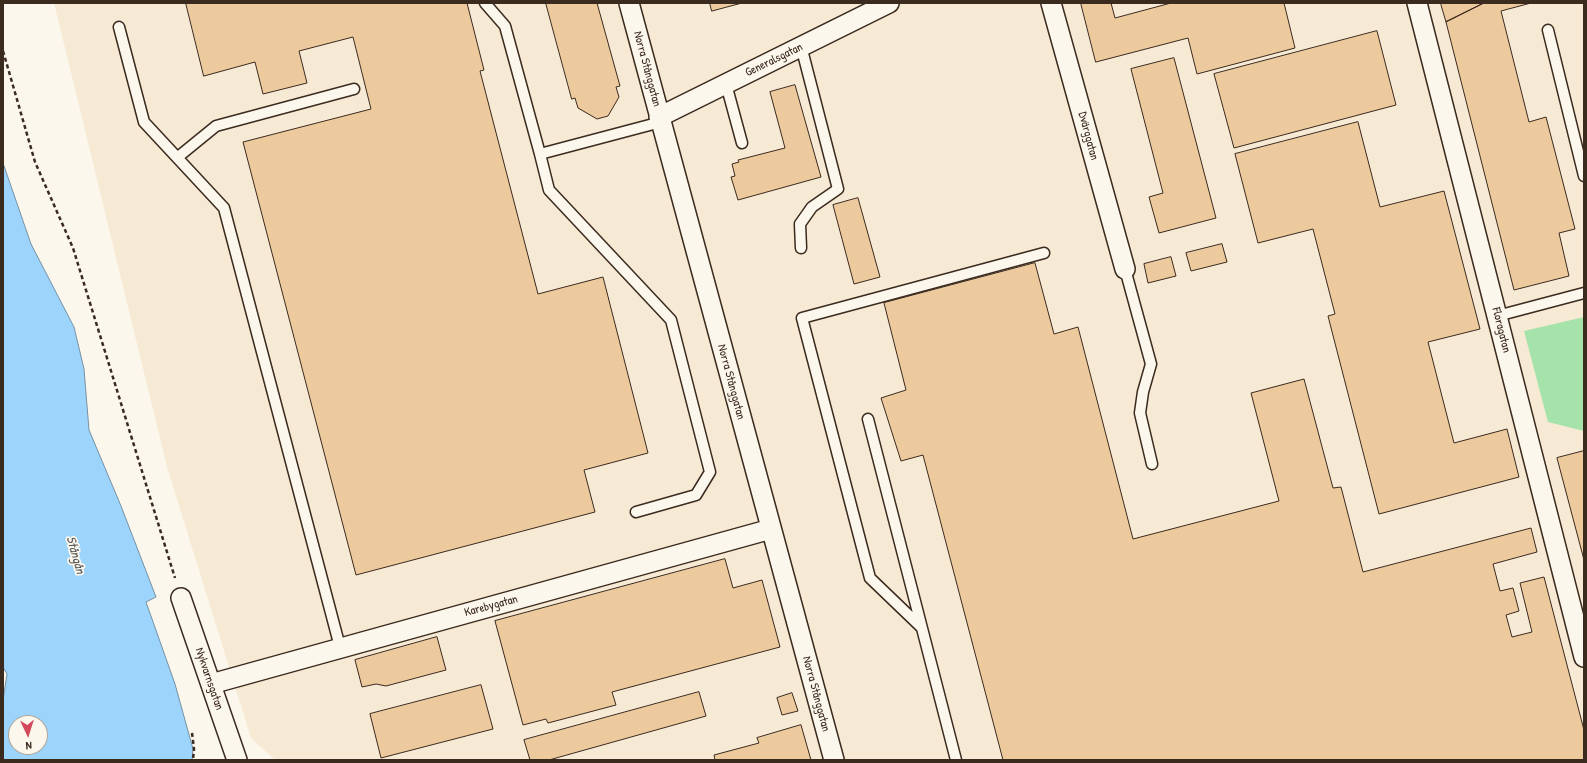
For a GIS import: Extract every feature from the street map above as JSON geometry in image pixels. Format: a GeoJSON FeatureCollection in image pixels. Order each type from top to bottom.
{"type":"FeatureCollection","features":[{"type":"Feature","properties":{"kind":"street","name":"Norra Stånggatan"},"geometry":{"type":"LineString","coordinates":[[629,3],[834,760]]}},
{"type":"Feature","properties":{"kind":"street","name":"Dvärggatan"},"geometry":{"type":"LineString","coordinates":[[1051,3],[1125,269]]}},
{"type":"Feature","properties":{"kind":"street","name":"Floragatan"},"geometry":{"type":"LineString","coordinates":[[1417,3],[1584,657]]}},
{"type":"Feature","properties":{"kind":"street","name":"Generalsgatan"},"geometry":{"type":"LineString","coordinates":[[660,120],[726,84],[883,4]]}},
{"type":"Feature","properties":{"kind":"street","name":"Karebygatan"},"geometry":{"type":"LineString","coordinates":[[211,684],[771,529]]}},
{"type":"Feature","properties":{"kind":"street","name":"Nykvarnsgatan"},"geometry":{"type":"LineString","coordinates":[[181,598],[237,760]]}},
{"type":"Feature","properties":{"kind":"lane"},"geometry":{"type":"LineString","coordinates":[[485,3],[505,26],[549,190],[671,320],[710,472],[696,496],[636,512]]}},
{"type":"Feature","properties":{"kind":"lane"},"geometry":{"type":"LineString","coordinates":[[119,27],[144,122],[224,208],[340,648]]}},
{"type":"Feature","properties":{"kind":"lane"},"geometry":{"type":"LineString","coordinates":[[1548,30],[1584,176]]}},
{"type":"Feature","properties":{"kind":"lane"},"geometry":{"type":"LineString","coordinates":[[801,46],[838,189],[812,207],[800,224],[801,248]]}},
{"type":"Feature","properties":{"kind":"lane"},"geometry":{"type":"LineString","coordinates":[[726,84],[742,143]]}},
{"type":"Feature","properties":{"kind":"lane"},"geometry":{"type":"LineString","coordinates":[[178,158],[216,126],[354,89]]}},
{"type":"Feature","properties":{"kind":"lane"},"geometry":{"type":"LineString","coordinates":[[540,154],[660,120]]}},
{"type":"Feature","properties":{"kind":"lane"},"geometry":{"type":"LineString","coordinates":[[921,627],[870,578],[802,318],[1044,253]]}},
{"type":"Feature","properties":{"kind":"lane"},"geometry":{"type":"LineString","coordinates":[[1125,269],[1151,364],[1143,392],[1140,414],[1152,464]]}},
{"type":"Feature","properties":{"kind":"lane"},"geometry":{"type":"LineString","coordinates":[[1497,316],[1584,293]]}},
{"type":"Feature","properties":{"kind":"lane"},"geometry":{"type":"LineString","coordinates":[[868,418],[956,760]]}},
{"type":"Feature","properties":{"kind":"path"},"geometry":{"type":"LineString","coordinates":[[3,50],[35,162],[73,248],[181,598]]}},
{"type":"Feature","properties":{"kind":"path"},"geometry":{"type":"LineString","coordinates":[[192,733],[194,749],[193,760]]}},
{"type":"Feature","properties":{"kind":"shaded area"},"geometry":{"type":"Polygon","coordinates":[[[54,3],[1584,3],[1584,760],[275,760],[251,738],[167,467],[54,3]]]}},
{"type":"Feature","properties":{"kind":"green space"},"geometry":{"type":"Polygon","coordinates":[[[1584,317],[1584,431],[1548,422],[1524,331],[1584,317]]]}},
{"type":"Feature","properties":{"kind":"water","name":"Stångån"},"geometry":{"type":"Polygon","coordinates":[[[3,163],[31,244],[74,327],[84,369],[89,430],[121,506],[156,597],[146,602],[175,684],[193,749],[192,760],[3,760],[3,700],[7,674],[3,667],[3,163]]]}},
{"type":"Feature","properties":{"kind":"building"},"geometry":{"type":"Polygon","coordinates":[[[186,3],[467,3],[484,70],[480,71],[538,294],[603,277],[648,453],[584,470],[595,512],[356,575],[243,142],[371,109],[353,37],[299,51],[307,83],[263,94],[255,62],[204,76],[186,3]]]}},
{"type":"Feature","properties":{"kind":"building"},"geometry":{"type":"Polygon","coordinates":[[[546,3],[597,3],[620,86],[616,87],[619,97],[608,116],[597,119],[578,108],[575,98],[572,99],[546,3]]]}},
{"type":"Feature","properties":{"kind":"building"},"geometry":{"type":"Polygon","coordinates":[[[710,3],[742,3],[712,11],[710,3]]]}},
{"type":"Feature","properties":{"kind":"building"},"geometry":{"type":"Polygon","coordinates":[[[1081,3],[1111,3],[1115,18],[1171,3],[1284,3],[1295,48],[1197,74],[1188,38],[1096,62],[1081,3]]]}},
{"type":"Feature","properties":{"kind":"building"},"geometry":{"type":"Polygon","coordinates":[[[1442,3],[1484,3],[1446,22],[1441,5],[1442,3]]]}},
{"type":"Feature","properties":{"kind":"building"},"geometry":{"type":"Polygon","coordinates":[[[1484,3],[1531,3],[1501,11],[1529,122],[1546,117],[1575,229],[1559,233],[1569,276],[1514,290],[1446,22],[1484,3]]]}},
{"type":"Feature","properties":{"kind":"building"},"geometry":{"type":"Polygon","coordinates":[[[1377,31],[1396,105],[1234,148],[1214,74],[1377,31]]]}},
{"type":"Feature","properties":{"kind":"building"},"geometry":{"type":"Polygon","coordinates":[[[1174,58],[1216,218],[1159,233],[1149,197],[1163,193],[1131,69],[1174,58]]]}},
{"type":"Feature","properties":{"kind":"building"},"geometry":{"type":"Polygon","coordinates":[[[795,85],[821,177],[738,200],[731,177],[735,176],[732,164],[739,162],[738,160],[785,148],[770,92],[795,85]]]}},
{"type":"Feature","properties":{"kind":"building"},"geometry":{"type":"Polygon","coordinates":[[[1358,122],[1380,207],[1444,191],[1480,329],[1428,342],[1454,443],[1507,429],[1519,477],[1379,514],[1328,316],[1335,314],[1313,229],[1258,243],[1235,154],[1358,122]]]}},
{"type":"Feature","properties":{"kind":"building"},"geometry":{"type":"Polygon","coordinates":[[[858,198],[880,277],[854,284],[833,205],[858,198]]]}},
{"type":"Feature","properties":{"kind":"building"},"geometry":{"type":"Polygon","coordinates":[[[1222,244],[1227,262],[1191,271],[1186,253],[1222,244]]]}},
{"type":"Feature","properties":{"kind":"building"},"geometry":{"type":"Polygon","coordinates":[[[1171,257],[1176,276],[1148,283],[1144,264],[1171,257]]]}},
{"type":"Feature","properties":{"kind":"building"},"geometry":{"type":"Polygon","coordinates":[[[1035,263],[1054,334],[1078,327],[1133,539],[1279,501],[1251,393],[1304,379],[1333,488],[1341,487],[1363,572],[1531,528],[1537,552],[1493,564],[1500,591],[1513,588],[1519,611],[1506,615],[1512,637],[1532,632],[1520,583],[1544,577],[1584,730],[1584,760],[1003,760],[923,455],[901,461],[881,398],[906,390],[884,303],[1035,263]]]}},
{"type":"Feature","properties":{"kind":"building"},"geometry":{"type":"Polygon","coordinates":[[[1584,451],[1584,560],[1557,458],[1584,451]]]}},
{"type":"Feature","properties":{"kind":"building"},"geometry":{"type":"Polygon","coordinates":[[[725,559],[733,588],[762,580],[780,647],[612,692],[616,705],[548,723],[546,719],[523,725],[495,621],[725,559]]]}},
{"type":"Feature","properties":{"kind":"building"},"geometry":{"type":"Polygon","coordinates":[[[437,637],[446,670],[386,686],[376,684],[362,687],[355,660],[437,637]]]}},
{"type":"Feature","properties":{"kind":"building"},"geometry":{"type":"Polygon","coordinates":[[[481,685],[493,729],[381,758],[370,714],[481,685]]]}},
{"type":"Feature","properties":{"kind":"building"},"geometry":{"type":"Polygon","coordinates":[[[699,692],[706,716],[549,760],[530,760],[524,740],[699,692]]]}},
{"type":"Feature","properties":{"kind":"building"},"geometry":{"type":"Polygon","coordinates":[[[792,693],[798,711],[782,715],[777,698],[792,693]]]}},
{"type":"Feature","properties":{"kind":"building"},"geometry":{"type":"Polygon","coordinates":[[[801,725],[811,760],[715,760],[714,755],[759,743],[757,738],[801,725]]]}}]}
